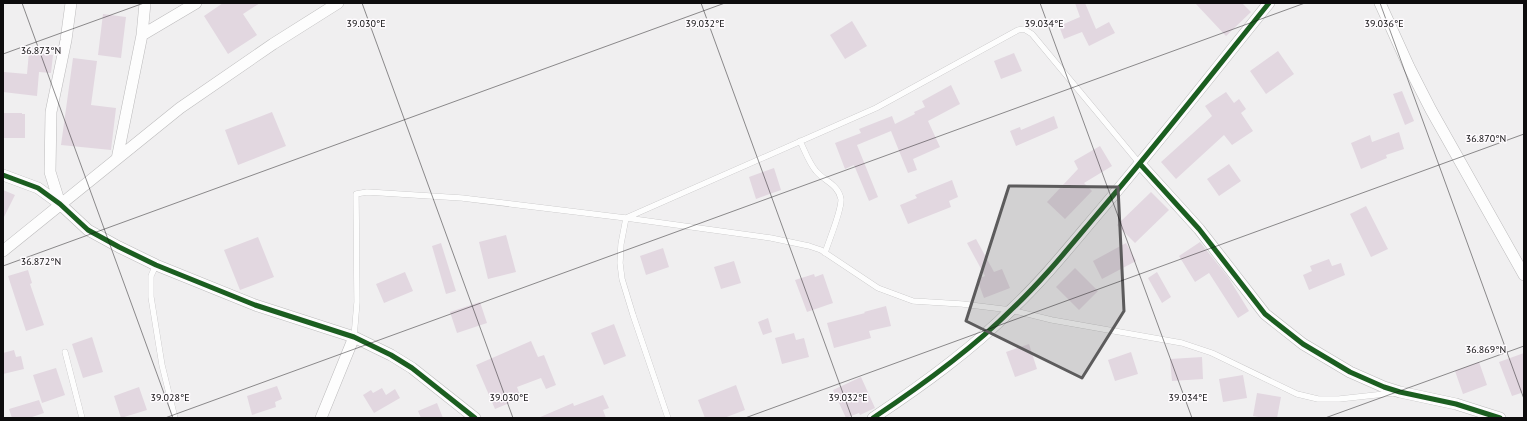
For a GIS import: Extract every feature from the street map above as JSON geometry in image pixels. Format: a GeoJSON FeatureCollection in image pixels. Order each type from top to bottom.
{"type":"FeatureCollection","features":[{"type":"Feature","properties":{"kind":"street"},"geometry":{"type":"LineString","coordinates":[[60,204],[50,172],[51,112],[66,40],[71,3]]}},
{"type":"Feature","properties":{"kind":"street"},"geometry":{"type":"LineString","coordinates":[[117,159],[142,36],[146,3]]}},
{"type":"Feature","properties":{"kind":"street"},"geometry":{"type":"LineString","coordinates":[[142,36],[196,3]]}},
{"type":"Feature","properties":{"kind":"street"},"geometry":{"type":"LineString","coordinates":[[3,251],[180,108],[273,44],[338,3]]}},
{"type":"Feature","properties":{"kind":"street"},"geometry":{"type":"LineString","coordinates":[[873,418],[933,376],[1011,310],[1051,268],[1140,164],[1269,3]]}},
{"type":"Feature","properties":{"kind":"street"},"geometry":{"type":"LineString","coordinates":[[1380,3],[1409,67],[1431,110],[1524,275]]}},
{"type":"Feature","properties":{"kind":"street"},"geometry":{"type":"LineString","coordinates":[[1140,164],[1199,228],[1256,303],[1276,324],[1303,344],[1367,381],[1400,392],[1456,404],[1500,418]]}},
{"type":"Feature","properties":{"kind":"street"},"geometry":{"type":"LineString","coordinates":[[38,188],[50,172]]}},
{"type":"Feature","properties":{"kind":"street"},"geometry":{"type":"LineString","coordinates":[[3,175],[38,188],[60,204],[88,230],[156,264],[256,305],[354,337],[391,355],[412,368],[475,418]]}},
{"type":"Feature","properties":{"kind":"street"},"geometry":{"type":"LineString","coordinates":[[321,418],[354,337]]}},
{"type":"Feature","properties":{"kind":"lane"},"geometry":{"type":"LineString","coordinates":[[626,218],[876,108],[1018,30],[1024,30],[1032,34],[1140,164]]}},
{"type":"Feature","properties":{"kind":"lane"},"geometry":{"type":"LineString","coordinates":[[800,141],[810,162],[817,172],[834,185],[841,198],[840,208],[825,253]]}},
{"type":"Feature","properties":{"kind":"lane"},"geometry":{"type":"LineString","coordinates":[[354,337],[357,302],[356,194],[367,192],[462,198],[626,218],[771,238],[809,246],[825,253],[878,288],[913,301],[962,304],[1011,310],[1052,320],[1182,343],[1212,352],[1297,394],[1318,399],[1339,399],[1400,392]]}},
{"type":"Feature","properties":{"kind":"lane"},"geometry":{"type":"LineString","coordinates":[[626,218],[620,244],[622,279],[668,418]]}},
{"type":"Feature","properties":{"kind":"lane"},"geometry":{"type":"LineString","coordinates":[[156,264],[152,276],[151,297],[162,365],[175,418]]}},
{"type":"Feature","properties":{"kind":"lane"},"geometry":{"type":"LineString","coordinates":[[65,352],[82,418]]}},
{"type":"Feature","properties":{"kind":"highlighted area"},"geometry":{"type":"Polygon","coordinates":[[[1009,186],[1118,187],[1124,311],[1082,378],[966,321],[1009,186]]]}},
{"type":"Feature","properties":{"kind":"building"},"geometry":{"type":"Polygon","coordinates":[[[223,3],[260,3],[243,14],[257,35],[228,54],[204,16],[223,3]]]}},
{"type":"Feature","properties":{"kind":"building"},"geometry":{"type":"Polygon","coordinates":[[[1075,3],[1085,3],[1096,29],[1109,22],[1115,33],[1089,46],[1082,32],[1064,39],[1059,26],[1080,17],[1075,3]]]}},
{"type":"Feature","properties":{"kind":"building"},"geometry":{"type":"Polygon","coordinates":[[[1195,3],[1242,3],[1251,12],[1226,36],[1195,3]]]}},
{"type":"Feature","properties":{"kind":"building"},"geometry":{"type":"Polygon","coordinates":[[[103,14],[126,17],[121,58],[98,55],[103,14]]]}},
{"type":"Feature","properties":{"kind":"building"},"geometry":{"type":"Polygon","coordinates":[[[852,21],[867,46],[845,59],[830,35],[852,21]]]}},
{"type":"Feature","properties":{"kind":"building"},"geometry":{"type":"Polygon","coordinates":[[[1278,51],[1294,74],[1266,94],[1250,71],[1278,51]]]}},
{"type":"Feature","properties":{"kind":"building"},"geometry":{"type":"Polygon","coordinates":[[[29,52],[53,55],[51,73],[39,72],[37,96],[3,92],[4,72],[27,74],[29,52]]]}},
{"type":"Feature","properties":{"kind":"building"},"geometry":{"type":"Polygon","coordinates":[[[1014,53],[1022,71],[1001,79],[994,61],[1014,53]]]}},
{"type":"Feature","properties":{"kind":"building"},"geometry":{"type":"Polygon","coordinates":[[[73,58],[97,61],[91,105],[116,108],[111,150],[61,145],[73,58]]]}},
{"type":"Feature","properties":{"kind":"building"},"geometry":{"type":"Polygon","coordinates":[[[951,85],[960,104],[928,121],[940,147],[913,159],[917,170],[908,173],[891,131],[857,145],[878,197],[869,201],[854,165],[845,169],[835,143],[861,133],[859,129],[892,116],[895,124],[915,114],[914,112],[925,107],[922,101],[951,85]]]}},
{"type":"Feature","properties":{"kind":"building"},"geometry":{"type":"Polygon","coordinates":[[[1402,91],[1414,121],[1405,125],[1393,94],[1402,91]]]}},
{"type":"Feature","properties":{"kind":"building"},"geometry":{"type":"Polygon","coordinates":[[[1226,92],[1234,103],[1239,99],[1246,109],[1241,113],[1253,131],[1232,145],[1224,135],[1176,179],[1161,162],[1212,116],[1205,106],[1226,92]]]}},
{"type":"Feature","properties":{"kind":"building"},"geometry":{"type":"Polygon","coordinates":[[[272,112],[286,146],[238,165],[225,130],[272,112]]]}},
{"type":"Feature","properties":{"kind":"building"},"geometry":{"type":"Polygon","coordinates":[[[3,113],[25,114],[25,138],[3,138],[3,113]]]}},
{"type":"Feature","properties":{"kind":"building"},"geometry":{"type":"Polygon","coordinates":[[[1054,116],[1058,128],[1016,146],[1010,131],[1020,127],[1021,130],[1054,116]]]}},
{"type":"Feature","properties":{"kind":"building"},"geometry":{"type":"Polygon","coordinates":[[[1399,132],[1404,149],[1386,155],[1387,158],[1361,169],[1351,143],[1370,135],[1372,142],[1399,132]]]}},
{"type":"Feature","properties":{"kind":"building"},"geometry":{"type":"Polygon","coordinates":[[[1100,146],[1112,166],[1084,183],[1092,191],[1065,219],[1047,202],[1078,169],[1074,161],[1100,146]]]}},
{"type":"Feature","properties":{"kind":"building"},"geometry":{"type":"Polygon","coordinates":[[[1229,164],[1241,181],[1219,196],[1207,179],[1229,164]]]}},
{"type":"Feature","properties":{"kind":"building"},"geometry":{"type":"Polygon","coordinates":[[[774,168],[781,190],[756,199],[749,177],[774,168]]]}},
{"type":"Feature","properties":{"kind":"building"},"geometry":{"type":"Polygon","coordinates":[[[952,180],[958,197],[949,201],[951,207],[908,224],[900,205],[917,198],[915,195],[952,180]]]}},
{"type":"Feature","properties":{"kind":"building"},"geometry":{"type":"Polygon","coordinates":[[[3,190],[15,195],[3,219],[3,190]]]}},
{"type":"Feature","properties":{"kind":"building"},"geometry":{"type":"Polygon","coordinates":[[[1151,192],[1169,210],[1135,243],[1117,225],[1151,192]]]}},
{"type":"Feature","properties":{"kind":"building"},"geometry":{"type":"Polygon","coordinates":[[[1366,206],[1388,249],[1371,257],[1350,214],[1366,206]]]}},
{"type":"Feature","properties":{"kind":"building"},"geometry":{"type":"Polygon","coordinates":[[[506,235],[516,272],[488,279],[479,242],[506,235]]]}},
{"type":"Feature","properties":{"kind":"building"},"geometry":{"type":"Polygon","coordinates":[[[258,237],[274,277],[240,290],[224,250],[258,237]]]}},
{"type":"Feature","properties":{"kind":"building"},"geometry":{"type":"Polygon","coordinates":[[[976,239],[994,272],[1002,269],[1010,288],[984,298],[977,279],[985,276],[967,243],[976,239]]]}},
{"type":"Feature","properties":{"kind":"building"},"geometry":{"type":"Polygon","coordinates":[[[1200,242],[1228,277],[1249,311],[1238,318],[1209,273],[1195,282],[1179,256],[1200,242]]]}},
{"type":"Feature","properties":{"kind":"building"},"geometry":{"type":"Polygon","coordinates":[[[441,243],[456,291],[446,294],[432,246],[441,243]]]}},
{"type":"Feature","properties":{"kind":"building"},"geometry":{"type":"Polygon","coordinates":[[[1126,243],[1136,261],[1102,279],[1093,261],[1126,243]]]}},
{"type":"Feature","properties":{"kind":"building"},"geometry":{"type":"Polygon","coordinates":[[[663,248],[669,267],[646,275],[640,256],[663,248]]]}},
{"type":"Feature","properties":{"kind":"building"},"geometry":{"type":"Polygon","coordinates":[[[1329,259],[1332,266],[1341,263],[1345,275],[1309,290],[1303,275],[1312,271],[1310,266],[1329,259]]]}},
{"type":"Feature","properties":{"kind":"building"},"geometry":{"type":"Polygon","coordinates":[[[734,261],[741,283],[721,289],[714,267],[734,261]]]}},
{"type":"Feature","properties":{"kind":"building"},"geometry":{"type":"Polygon","coordinates":[[[1075,268],[1098,291],[1079,310],[1056,287],[1075,268]]]}},
{"type":"Feature","properties":{"kind":"building"},"geometry":{"type":"Polygon","coordinates":[[[28,270],[32,283],[30,284],[44,325],[26,331],[8,276],[28,270]]]}},
{"type":"Feature","properties":{"kind":"building"},"geometry":{"type":"Polygon","coordinates":[[[405,272],[413,291],[384,303],[376,284],[405,272]]]}},
{"type":"Feature","properties":{"kind":"building"},"geometry":{"type":"Polygon","coordinates":[[[1157,272],[1171,297],[1162,303],[1148,278],[1157,272]]]}},
{"type":"Feature","properties":{"kind":"building"},"geometry":{"type":"Polygon","coordinates":[[[814,274],[815,277],[823,274],[833,303],[807,312],[795,280],[814,274]]]}},
{"type":"Feature","properties":{"kind":"building"},"geometry":{"type":"Polygon","coordinates":[[[480,302],[487,323],[457,333],[450,312],[480,302]]]}},
{"type":"Feature","properties":{"kind":"building"},"geometry":{"type":"Polygon","coordinates":[[[886,306],[891,326],[869,331],[871,338],[834,348],[827,323],[886,306]]]}},
{"type":"Feature","properties":{"kind":"building"},"geometry":{"type":"Polygon","coordinates":[[[768,318],[772,332],[763,335],[758,322],[768,318]]]}},
{"type":"Feature","properties":{"kind":"building"},"geometry":{"type":"Polygon","coordinates":[[[614,324],[626,356],[604,365],[591,333],[614,324]]]}},
{"type":"Feature","properties":{"kind":"building"},"geometry":{"type":"Polygon","coordinates":[[[794,333],[796,340],[804,338],[809,357],[782,364],[775,338],[794,333]]]}},
{"type":"Feature","properties":{"kind":"building"},"geometry":{"type":"Polygon","coordinates":[[[92,337],[103,372],[83,378],[72,344],[92,337]]]}},
{"type":"Feature","properties":{"kind":"building"},"geometry":{"type":"Polygon","coordinates":[[[531,341],[538,357],[544,355],[556,385],[546,389],[541,378],[517,387],[521,398],[495,409],[476,365],[531,341]]]}},
{"type":"Feature","properties":{"kind":"building"},"geometry":{"type":"Polygon","coordinates":[[[1029,344],[1037,369],[1015,377],[1006,352],[1029,344]]]}},
{"type":"Feature","properties":{"kind":"building"},"geometry":{"type":"Polygon","coordinates":[[[14,350],[16,357],[21,356],[24,369],[3,374],[3,353],[14,350]]]}},
{"type":"Feature","properties":{"kind":"building"},"geometry":{"type":"Polygon","coordinates":[[[1131,352],[1138,374],[1115,381],[1108,360],[1131,352]]]}},
{"type":"Feature","properties":{"kind":"building"},"geometry":{"type":"Polygon","coordinates":[[[1524,353],[1524,392],[1512,396],[1499,362],[1524,353]]]}},
{"type":"Feature","properties":{"kind":"building"},"geometry":{"type":"Polygon","coordinates":[[[1202,357],[1203,379],[1172,381],[1170,359],[1202,357]]]}},
{"type":"Feature","properties":{"kind":"building"},"geometry":{"type":"Polygon","coordinates":[[[1479,362],[1487,385],[1463,394],[1455,371],[1479,362]]]}},
{"type":"Feature","properties":{"kind":"building"},"geometry":{"type":"Polygon","coordinates":[[[56,368],[65,395],[42,403],[33,375],[56,368]]]}},
{"type":"Feature","properties":{"kind":"building"},"geometry":{"type":"Polygon","coordinates":[[[1243,375],[1247,398],[1223,402],[1219,379],[1243,375]]]}},
{"type":"Feature","properties":{"kind":"building"},"geometry":{"type":"Polygon","coordinates":[[[861,377],[875,408],[860,415],[859,413],[846,418],[833,390],[861,377]]]}},
{"type":"Feature","properties":{"kind":"building"},"geometry":{"type":"Polygon","coordinates":[[[736,385],[745,410],[724,418],[705,418],[698,400],[736,385]]]}},
{"type":"Feature","properties":{"kind":"building"},"geometry":{"type":"Polygon","coordinates":[[[277,386],[282,399],[275,402],[276,407],[252,415],[247,396],[277,386]]]}},
{"type":"Feature","properties":{"kind":"building"},"geometry":{"type":"Polygon","coordinates":[[[139,387],[147,410],[121,418],[114,396],[139,387]]]}},
{"type":"Feature","properties":{"kind":"building"},"geometry":{"type":"Polygon","coordinates":[[[382,388],[386,395],[395,389],[400,398],[374,413],[363,395],[371,390],[373,393],[382,388]]]}},
{"type":"Feature","properties":{"kind":"building"},"geometry":{"type":"Polygon","coordinates":[[[1257,393],[1281,397],[1277,418],[1253,416],[1257,393]]]}},
{"type":"Feature","properties":{"kind":"building"},"geometry":{"type":"Polygon","coordinates":[[[603,395],[609,408],[603,410],[606,418],[538,418],[573,403],[574,406],[603,395]]]}},
{"type":"Feature","properties":{"kind":"building"},"geometry":{"type":"Polygon","coordinates":[[[39,400],[44,413],[29,418],[12,418],[9,409],[39,400]]]}},
{"type":"Feature","properties":{"kind":"building"},"geometry":{"type":"Polygon","coordinates":[[[437,403],[443,418],[421,418],[418,411],[437,403]]]}},
{"type":"Feature","properties":{"kind":"cycle path"},"geometry":{"type":"LineString","coordinates":[[873,418],[927,381],[962,354],[979,340],[1033,288],[1064,254],[1138,165],[1269,3]]}},
{"type":"Feature","properties":{"kind":"cycle path"},"geometry":{"type":"LineString","coordinates":[[1140,164],[1199,229],[1265,314],[1303,344],[1350,372],[1384,387],[1456,404],[1500,418]]}},
{"type":"Feature","properties":{"kind":"cycle path"},"geometry":{"type":"LineString","coordinates":[[3,175],[38,188],[60,204],[88,230],[156,265],[255,305],[354,337],[391,355],[412,368],[475,418]]}}]}
